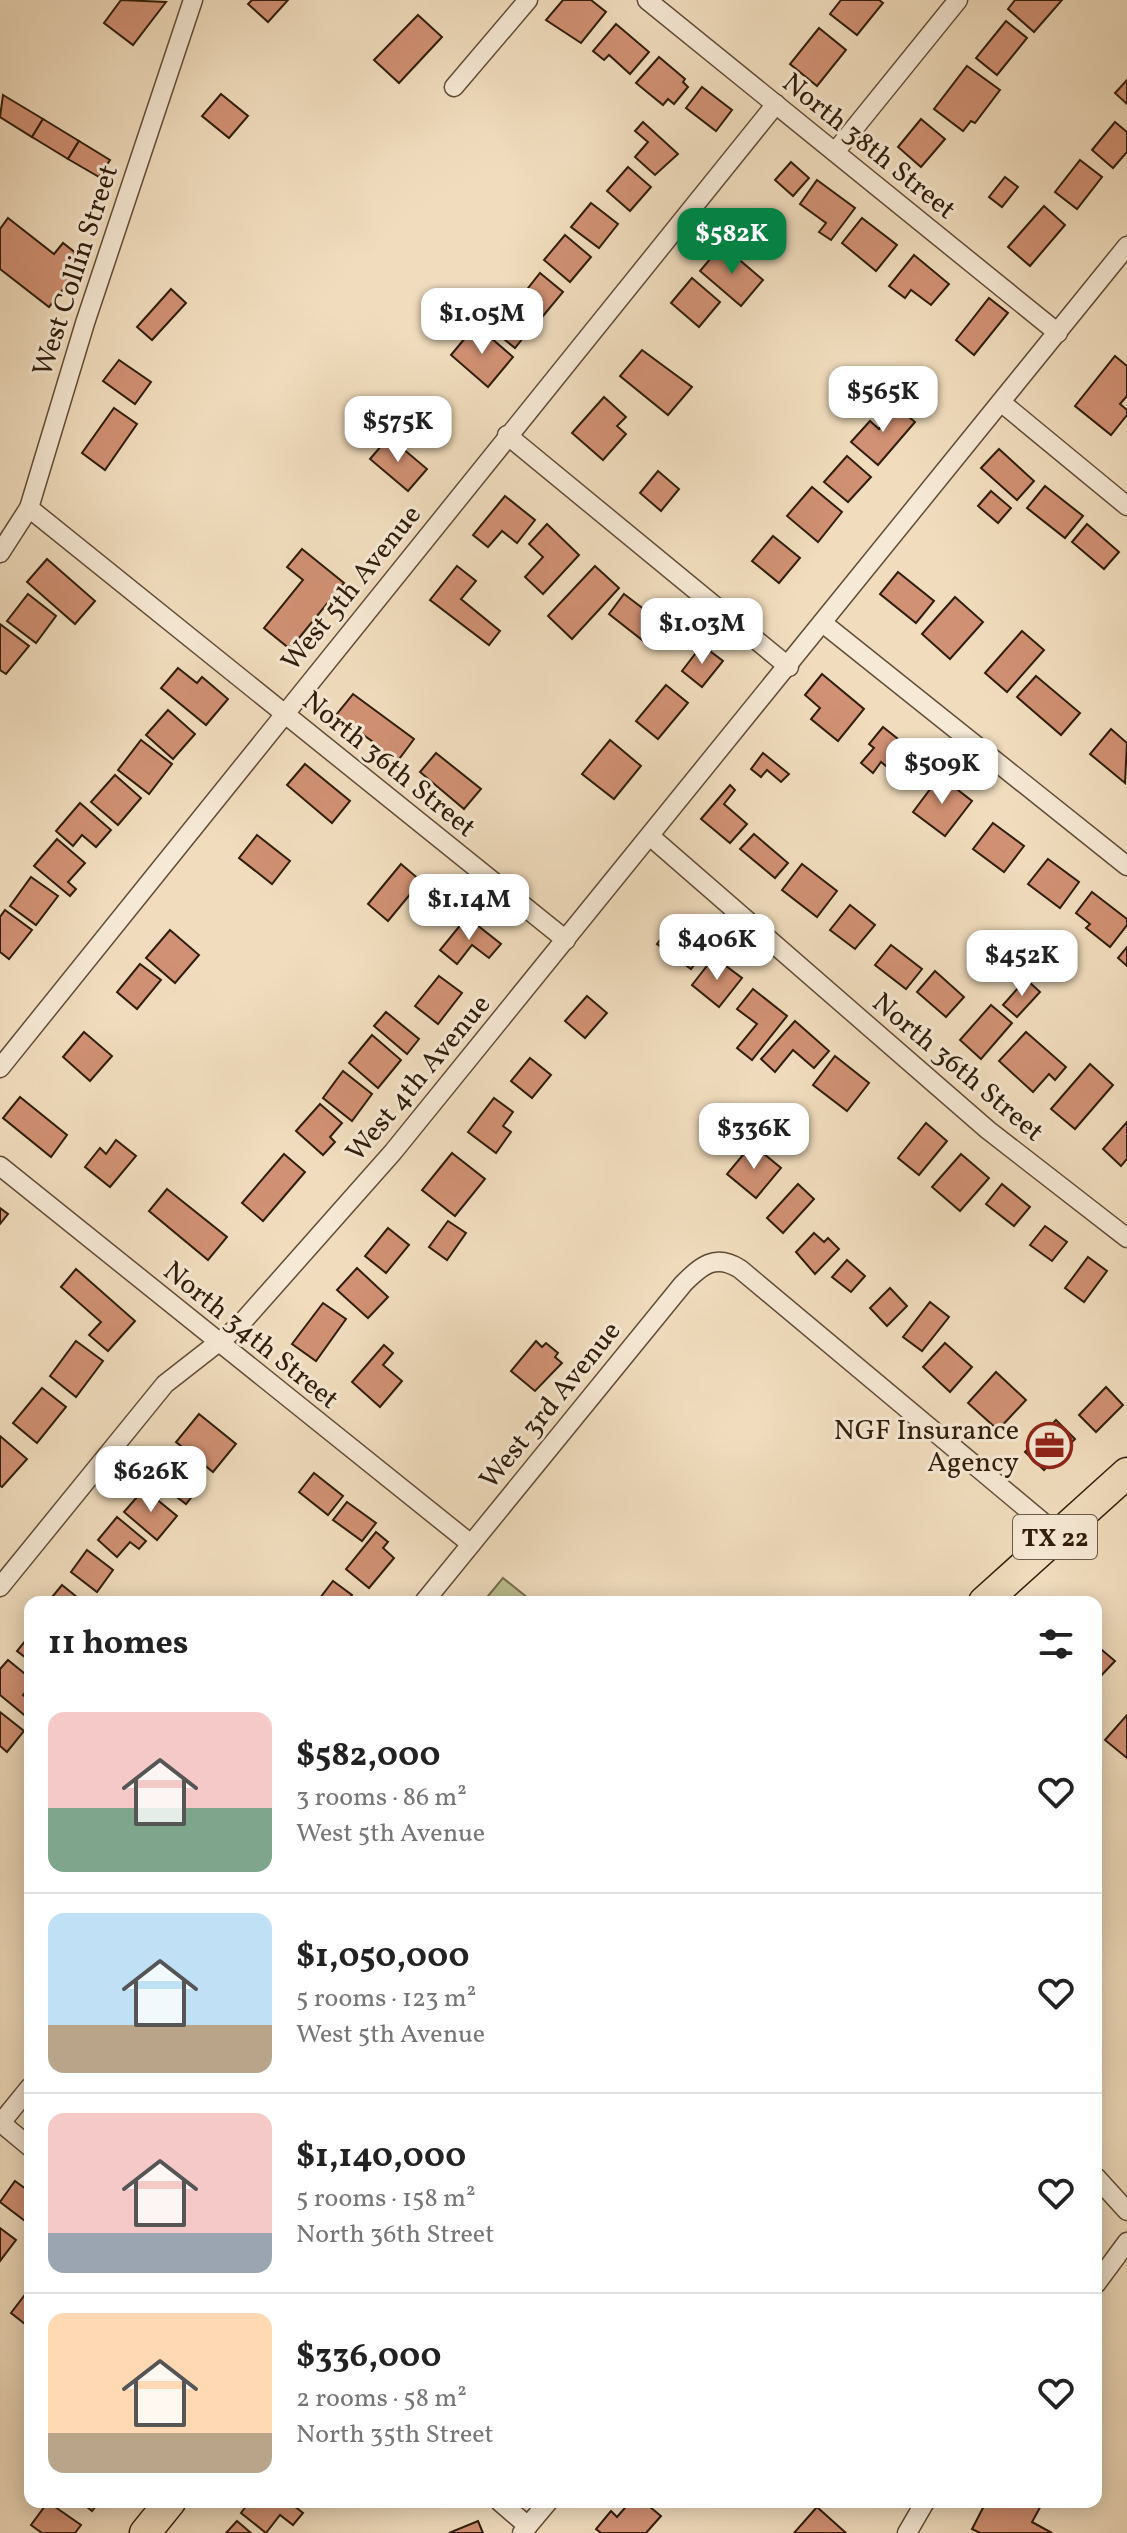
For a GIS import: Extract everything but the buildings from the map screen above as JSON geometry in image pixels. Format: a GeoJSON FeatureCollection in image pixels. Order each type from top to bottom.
{"type":"FeatureCollection","features":[{"type":"Feature","properties":{"kind":"main road","name":"TX 22"},"geometry":{"type":"LineString","coordinates":[[990,1596],[1127,1473]]}},
{"type":"Feature","properties":{"kind":"main road"},"geometry":{"type":"LineString","coordinates":[[145,2533],[165,2508]]}},
{"type":"Feature","properties":{"kind":"street","name":"West Collin Street"},"geometry":{"type":"LineString","coordinates":[[0,553],[29,508],[100,279],[193,0]]}},
{"type":"Feature","properties":{"kind":"street"},"geometry":{"type":"LineString","coordinates":[[454,87],[528,0]]}},
{"type":"Feature","properties":{"kind":"street","name":"North 38th Street"},"geometry":{"type":"LineString","coordinates":[[647,0],[1058,333]]}},
{"type":"Feature","properties":{"kind":"street"},"geometry":{"type":"LineString","coordinates":[[835,152],[958,0]]}},
{"type":"Feature","properties":{"kind":"street","name":"West 5th Avenue"},"geometry":{"type":"LineString","coordinates":[[0,1068],[776,104]]}},
{"type":"Feature","properties":{"kind":"street","name":"West 4th Avenue"},"geometry":{"type":"LineString","coordinates":[[0,1587],[165,1384],[238,1327],[393,1152],[824,624],[1127,246]]}},
{"type":"Feature","properties":{"kind":"street"},"geometry":{"type":"LineString","coordinates":[[1002,403],[1127,506]]}},
{"type":"Feature","properties":{"kind":"street"},"geometry":{"type":"LineString","coordinates":[[507,435],[789,667]]}},
{"type":"Feature","properties":{"kind":"street","name":"North 36th Street"},"geometry":{"type":"LineString","coordinates":[[29,508],[566,940]]}},
{"type":"Feature","properties":{"kind":"street"},"geometry":{"type":"LineString","coordinates":[[824,624],[1127,866]]}},
{"type":"Feature","properties":{"kind":"street","name":"North 36th Street"},"geometry":{"type":"LineString","coordinates":[[651,837],[988,1130],[1127,1238]]}},
{"type":"Feature","properties":{"kind":"street","name":"North 34th Street"},"geometry":{"type":"LineString","coordinates":[[0,1166],[471,1544]]}},
{"type":"Feature","properties":{"kind":"street","name":"West 3rd Avenue"},"geometry":{"type":"LineString","coordinates":[[429,1596],[683,1284],[702,1265],[713,1261],[729,1262],[1057,1534]]}},
{"type":"Feature","properties":{"kind":"street"},"geometry":{"type":"LineString","coordinates":[[24,2094],[0,2124],[24,2142]]}},
{"type":"Feature","properties":{"kind":"street"},"geometry":{"type":"LineString","coordinates":[[1102,2184],[1127,2211]]}},
{"type":"Feature","properties":{"kind":"street"},"geometry":{"type":"LineString","coordinates":[[1102,2276],[1127,2242]]}},
{"type":"Feature","properties":{"kind":"street"},"geometry":{"type":"LineString","coordinates":[[506,2508],[525,2529],[543,2508]]}},
{"type":"Feature","properties":{"kind":"street"},"geometry":{"type":"LineString","coordinates":[[907,2533],[922,2508]]}},
{"type":"Feature","properties":{"kind":"green space"},"geometry":{"type":"Polygon","coordinates":[[[503,1578],[526,1596],[488,1596],[503,1578]]]}},
{"type":"Feature","properties":{"kind":"place","name":"NGF Insurance Agency"},"geometry":{"type":"Point","coordinates":[1050,1445]}}]}
